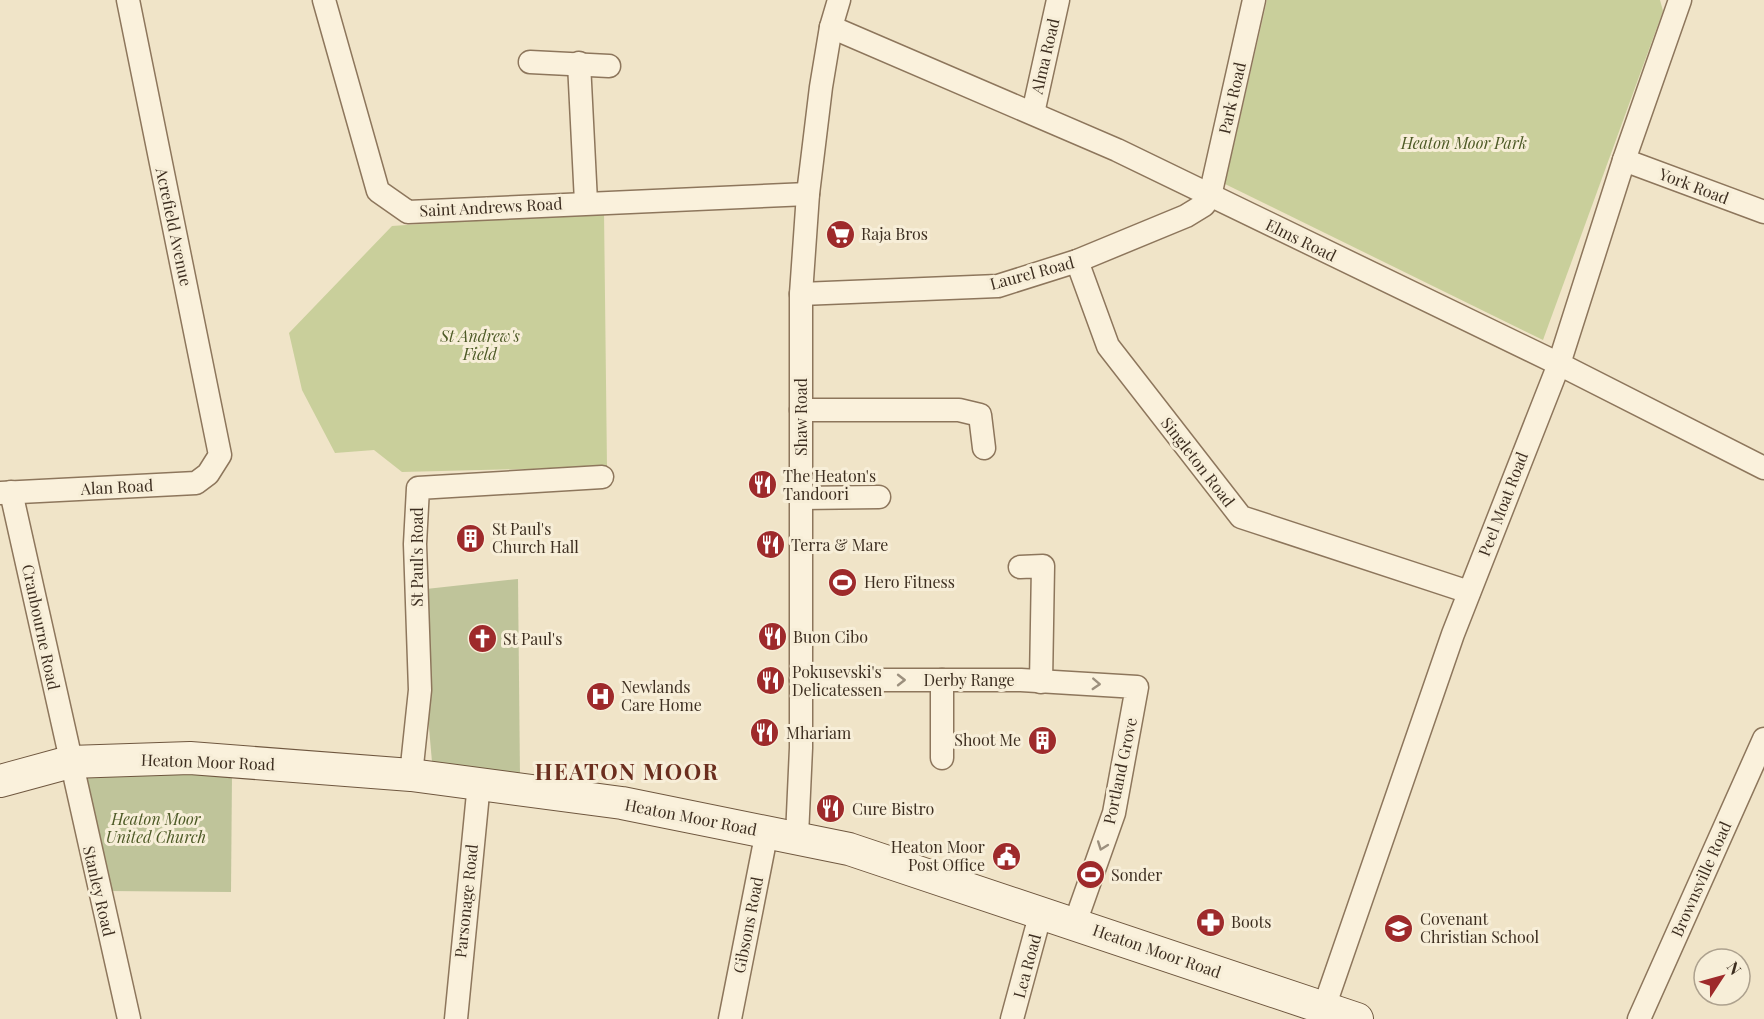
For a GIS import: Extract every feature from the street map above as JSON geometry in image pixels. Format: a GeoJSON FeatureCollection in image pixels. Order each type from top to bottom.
{"type":"FeatureCollection","features":[{"type":"Feature","properties":{"kind":"main road","name":"Heaton Moor Road"},"geometry":{"type":"LineString","coordinates":[[0,781],[70,762],[190,758],[411,775],[622,803],[797,836],[849,849],[1075,923],[1322,1013],[1357,1019]]}},
{"type":"Feature","properties":{"kind":"street","name":"Acrefield Avenue"},"geometry":{"type":"LineString","coordinates":[[128,0],[220,455]]}},
{"type":"Feature","properties":{"kind":"street","name":"Saint Andrews Road"},"geometry":{"type":"LineString","coordinates":[[324,0],[378,191],[408,212],[586,202],[808,195]]}},
{"type":"Feature","properties":{"kind":"street","name":"Shaw Road"},"geometry":{"type":"LineString","coordinates":[[797,836],[801,680],[801,294],[808,195],[831,27],[839,0]]}},
{"type":"Feature","properties":{"kind":"street","name":"Alma Road"},"geometry":{"type":"LineString","coordinates":[[1033,113],[1058,0]]}},
{"type":"Feature","properties":{"kind":"street","name":"Park Road"},"geometry":{"type":"LineString","coordinates":[[1210,196],[1254,0]]}},
{"type":"Feature","properties":{"kind":"street","name":"Peel Moat Road"},"geometry":{"type":"LineString","coordinates":[[1322,1013],[1469,592],[1559,364],[1624,160],[1680,0]]}},
{"type":"Feature","properties":{"kind":"street","name":"Elms Road"},"geometry":{"type":"LineString","coordinates":[[831,27],[1033,113],[1210,196],[1559,364],[1764,468]]}},
{"type":"Feature","properties":{"kind":"street"},"geometry":{"type":"LineString","coordinates":[[530,62],[609,66]]}},
{"type":"Feature","properties":{"kind":"street"},"geometry":{"type":"LineString","coordinates":[[579,63],[586,202]]}},
{"type":"Feature","properties":{"kind":"street","name":"York Road"},"geometry":{"type":"LineString","coordinates":[[1624,160],[1764,212]]}},
{"type":"Feature","properties":{"kind":"street","name":"Laurel Road"},"geometry":{"type":"LineString","coordinates":[[801,294],[998,286],[1077,261],[1186,216],[1204,205],[1210,196]]}},
{"type":"Feature","properties":{"kind":"street","name":"Singleton Road"},"geometry":{"type":"LineString","coordinates":[[1077,261],[1108,346],[1241,517],[1469,592]]}},
{"type":"Feature","properties":{"kind":"street"},"geometry":{"type":"LineString","coordinates":[[801,410],[959,410],[980,415],[984,448]]}},
{"type":"Feature","properties":{"kind":"street","name":"Alan Road"},"geometry":{"type":"LineString","coordinates":[[5,493],[196,483],[208,474],[220,455]]}},
{"type":"Feature","properties":{"kind":"street","name":"St Paul's Road"},"geometry":{"type":"LineString","coordinates":[[411,775],[420,690],[415,544],[418,488],[602,477]]}},
{"type":"Feature","properties":{"kind":"street","name":"Cranbourne Road"},"geometry":{"type":"LineString","coordinates":[[5,493],[70,762]]}},
{"type":"Feature","properties":{"kind":"street"},"geometry":{"type":"LineString","coordinates":[[801,498],[879,497]]}},
{"type":"Feature","properties":{"kind":"street"},"geometry":{"type":"LineString","coordinates":[[1020,567],[1043,566],[1041,681]]}},
{"type":"Feature","properties":{"kind":"street","name":"Derby Range"},"geometry":{"type":"LineString","coordinates":[[801,680],[1041,681],[1137,687]]}},
{"type":"Feature","properties":{"kind":"street"},"geometry":{"type":"LineString","coordinates":[[942,680],[942,758]]}},
{"type":"Feature","properties":{"kind":"street","name":"Portland Grove"},"geometry":{"type":"LineString","coordinates":[[1075,923],[1114,813],[1137,687]]}},
{"type":"Feature","properties":{"kind":"street","name":"Brownsville Road"},"geometry":{"type":"LineString","coordinates":[[1639,1019],[1763,743]]}},
{"type":"Feature","properties":{"kind":"street","name":"Stanley Road"},"geometry":{"type":"LineString","coordinates":[[70,762],[129,1019]]}},
{"type":"Feature","properties":{"kind":"street","name":"Parsonage Road"},"geometry":{"type":"LineString","coordinates":[[456,1019],[478,783]]}},
{"type":"Feature","properties":{"kind":"street","name":"Gibsons Road"},"geometry":{"type":"LineString","coordinates":[[730,1019],[767,831]]}},
{"type":"Feature","properties":{"kind":"street","name":"Lea Road"},"geometry":{"type":"LineString","coordinates":[[1012,1019],[1041,912]]}},
{"type":"Feature","properties":{"kind":"green space","name":"Heaton Moor Park"},"geometry":{"type":"Polygon","coordinates":[[[1267,0],[1660,0],[1663,11],[1543,340],[1225,184],[1267,0]]]}},
{"type":"Feature","properties":{"kind":"green space","name":"St Andrew's Field"},"geometry":{"type":"Polygon","coordinates":[[[604,211],[607,467],[402,472],[374,450],[335,453],[302,390],[289,333],[392,226],[604,211]]]}},
{"type":"Feature","properties":{"kind":"green space"},"geometry":{"type":"Polygon","coordinates":[[[518,579],[520,777],[432,762],[417,590],[518,579]]]}},
{"type":"Feature","properties":{"kind":"green space","name":"Heaton Moor United Church"},"geometry":{"type":"Polygon","coordinates":[[[80,767],[232,774],[231,892],[106,891],[80,767]]]}},
{"type":"Feature","properties":{"kind":"place","name":"Raja Bros"},"geometry":{"type":"Point","coordinates":[840,234]}},
{"type":"Feature","properties":{"kind":"place","name":"The Heaton's Tandoori"},"geometry":{"type":"Point","coordinates":[762,485]}},
{"type":"Feature","properties":{"kind":"place","name":"St Paul's Church Hall"},"geometry":{"type":"Point","coordinates":[471,538]}},
{"type":"Feature","properties":{"kind":"place","name":"Terra & Mare"},"geometry":{"type":"Point","coordinates":[770,545]}},
{"type":"Feature","properties":{"kind":"place","name":"Hero Fitness"},"geometry":{"type":"Point","coordinates":[843,582]}},
{"type":"Feature","properties":{"kind":"place","name":"Buon Cibo"},"geometry":{"type":"Point","coordinates":[772,637]}},
{"type":"Feature","properties":{"kind":"place","name":"St Paul's"},"geometry":{"type":"Point","coordinates":[482,639]}},
{"type":"Feature","properties":{"kind":"place","name":"Pokusevski's Delicatessen"},"geometry":{"type":"Point","coordinates":[771,681]}},
{"type":"Feature","properties":{"kind":"place","name":"Newlands Care Home"},"geometry":{"type":"Point","coordinates":[600,696]}},
{"type":"Feature","properties":{"kind":"place","name":"Mhariam"},"geometry":{"type":"Point","coordinates":[765,733]}},
{"type":"Feature","properties":{"kind":"place","name":"Shoot Me"},"geometry":{"type":"Point","coordinates":[1042,740]}},
{"type":"Feature","properties":{"kind":"place","name":"Cure Bistro"},"geometry":{"type":"Point","coordinates":[831,809]}},
{"type":"Feature","properties":{"kind":"place","name":"Heaton Moor Post Office"},"geometry":{"type":"Point","coordinates":[1006,856]}},
{"type":"Feature","properties":{"kind":"place","name":"Sonder"},"geometry":{"type":"Point","coordinates":[1090,875]}},
{"type":"Feature","properties":{"kind":"place","name":"Boots"},"geometry":{"type":"Point","coordinates":[1210,922]}},
{"type":"Feature","properties":{"kind":"place","name":"Covenant Christian School"},"geometry":{"type":"Point","coordinates":[1399,928]}},
{"type":"Feature","properties":{"kind":"district","name":"HEATON MOOR"},"geometry":{"type":"Point","coordinates":[627,772]}}]}
